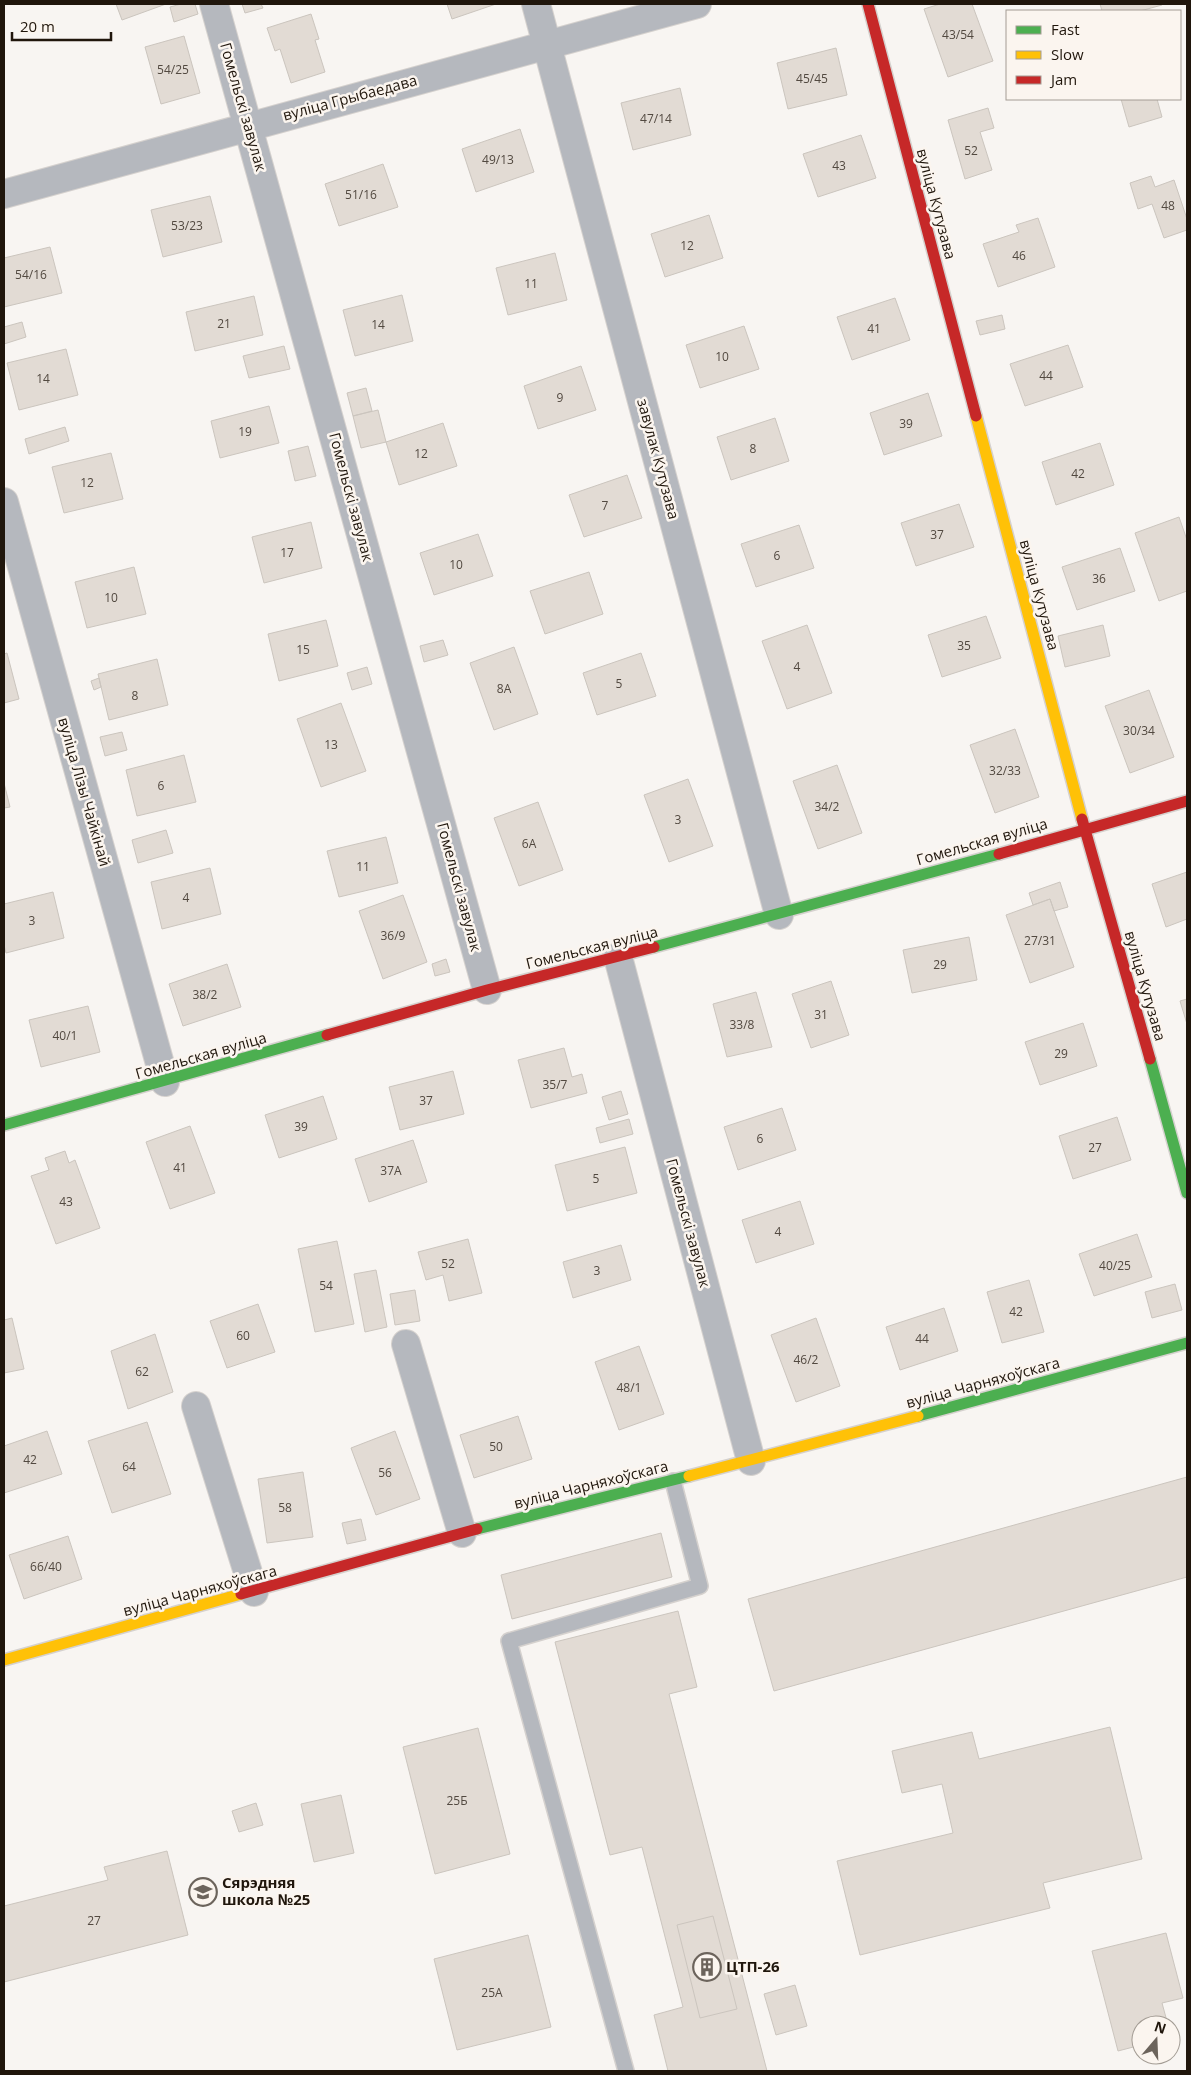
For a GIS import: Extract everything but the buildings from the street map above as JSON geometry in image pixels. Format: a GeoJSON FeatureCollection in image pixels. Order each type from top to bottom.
{"type":"FeatureCollection","features":[{"type":"Feature","properties":{"kind":"street","name":"Гомельскі завулак"},"geometry":{"type":"LineString","coordinates":[[214,4],[487,990]]}},
{"type":"Feature","properties":{"kind":"street","name":"завулак Кутузава"},"geometry":{"type":"LineString","coordinates":[[536,4],[780,915]]}},
{"type":"Feature","properties":{"kind":"street","name":"вуліца Грыбаедава"},"geometry":{"type":"LineString","coordinates":[[4,194],[248,125],[697,4]]}},
{"type":"Feature","properties":{"kind":"street","name":"вуліца Кутузава"},"geometry":{"type":"LineString","coordinates":[[868,4],[1085,829],[1187,1193]]}},
{"type":"Feature","properties":{"kind":"street","name":"вуліца Лізы Чайкінай"},"geometry":{"type":"LineString","coordinates":[[4,502],[165,1082]]}},
{"type":"Feature","properties":{"kind":"street","name":"Гомельская вуліца"},"geometry":{"type":"LineString","coordinates":[[4,1126],[487,990],[780,915],[1187,801]]}},
{"type":"Feature","properties":{"kind":"street","name":"Гомельскі завулак"},"geometry":{"type":"LineString","coordinates":[[618,957],[751,1460]]}},
{"type":"Feature","properties":{"kind":"street","name":"вуліца Чарняхоўскага"},"geometry":{"type":"LineString","coordinates":[[4,1660],[462,1533],[673,1481],[1187,1343]]}},
{"type":"Feature","properties":{"kind":"street"},"geometry":{"type":"LineString","coordinates":[[406,1344],[462,1533]]}},
{"type":"Feature","properties":{"kind":"street"},"geometry":{"type":"LineString","coordinates":[[196,1406],[254,1592]]}},
{"type":"Feature","properties":{"kind":"lane"},"geometry":{"type":"LineString","coordinates":[[626,2071],[509,1641],[700,1586],[673,1481]]}},
{"type":"Feature","properties":{"kind":"traffic: fast"},"geometry":{"type":"LineString","coordinates":[[654,947],[999,854]]}},
{"type":"Feature","properties":{"kind":"traffic: fast"},"geometry":{"type":"LineString","coordinates":[[4,1125],[327,1035]]}},
{"type":"Feature","properties":{"kind":"traffic: fast"},"geometry":{"type":"LineString","coordinates":[[1150,1059],[1187,1193]]}},
{"type":"Feature","properties":{"kind":"traffic: fast"},"geometry":{"type":"LineString","coordinates":[[918,1416],[1187,1343]]}},
{"type":"Feature","properties":{"kind":"traffic: fast"},"geometry":{"type":"LineString","coordinates":[[477,1529],[689,1476]]}},
{"type":"Feature","properties":{"kind":"traffic: slow"},"geometry":{"type":"LineString","coordinates":[[976,416],[1082,819]]}},
{"type":"Feature","properties":{"kind":"traffic: slow"},"geometry":{"type":"LineString","coordinates":[[689,1476],[918,1416]]}},
{"type":"Feature","properties":{"kind":"traffic: slow"},"geometry":{"type":"LineString","coordinates":[[4,1660],[241,1594]]}},
{"type":"Feature","properties":{"kind":"traffic: jam"},"geometry":{"type":"LineString","coordinates":[[868,4],[976,416]]}},
{"type":"Feature","properties":{"kind":"traffic: jam"},"geometry":{"type":"LineString","coordinates":[[999,854],[1187,801]]}},
{"type":"Feature","properties":{"kind":"traffic: jam"},"geometry":{"type":"LineString","coordinates":[[1082,819],[1150,1059]]}},
{"type":"Feature","properties":{"kind":"traffic: jam"},"geometry":{"type":"LineString","coordinates":[[327,1035],[487,990],[654,947]]}},
{"type":"Feature","properties":{"kind":"traffic: jam"},"geometry":{"type":"LineString","coordinates":[[241,1594],[477,1529]]}},
{"type":"Feature","properties":{"kind":"place","name":"Сярэдняя школа №25"},"geometry":{"type":"Point","coordinates":[203,1892]}},
{"type":"Feature","properties":{"kind":"place","name":"ЦТП-26"},"geometry":{"type":"Point","coordinates":[707,1967]}}]}
